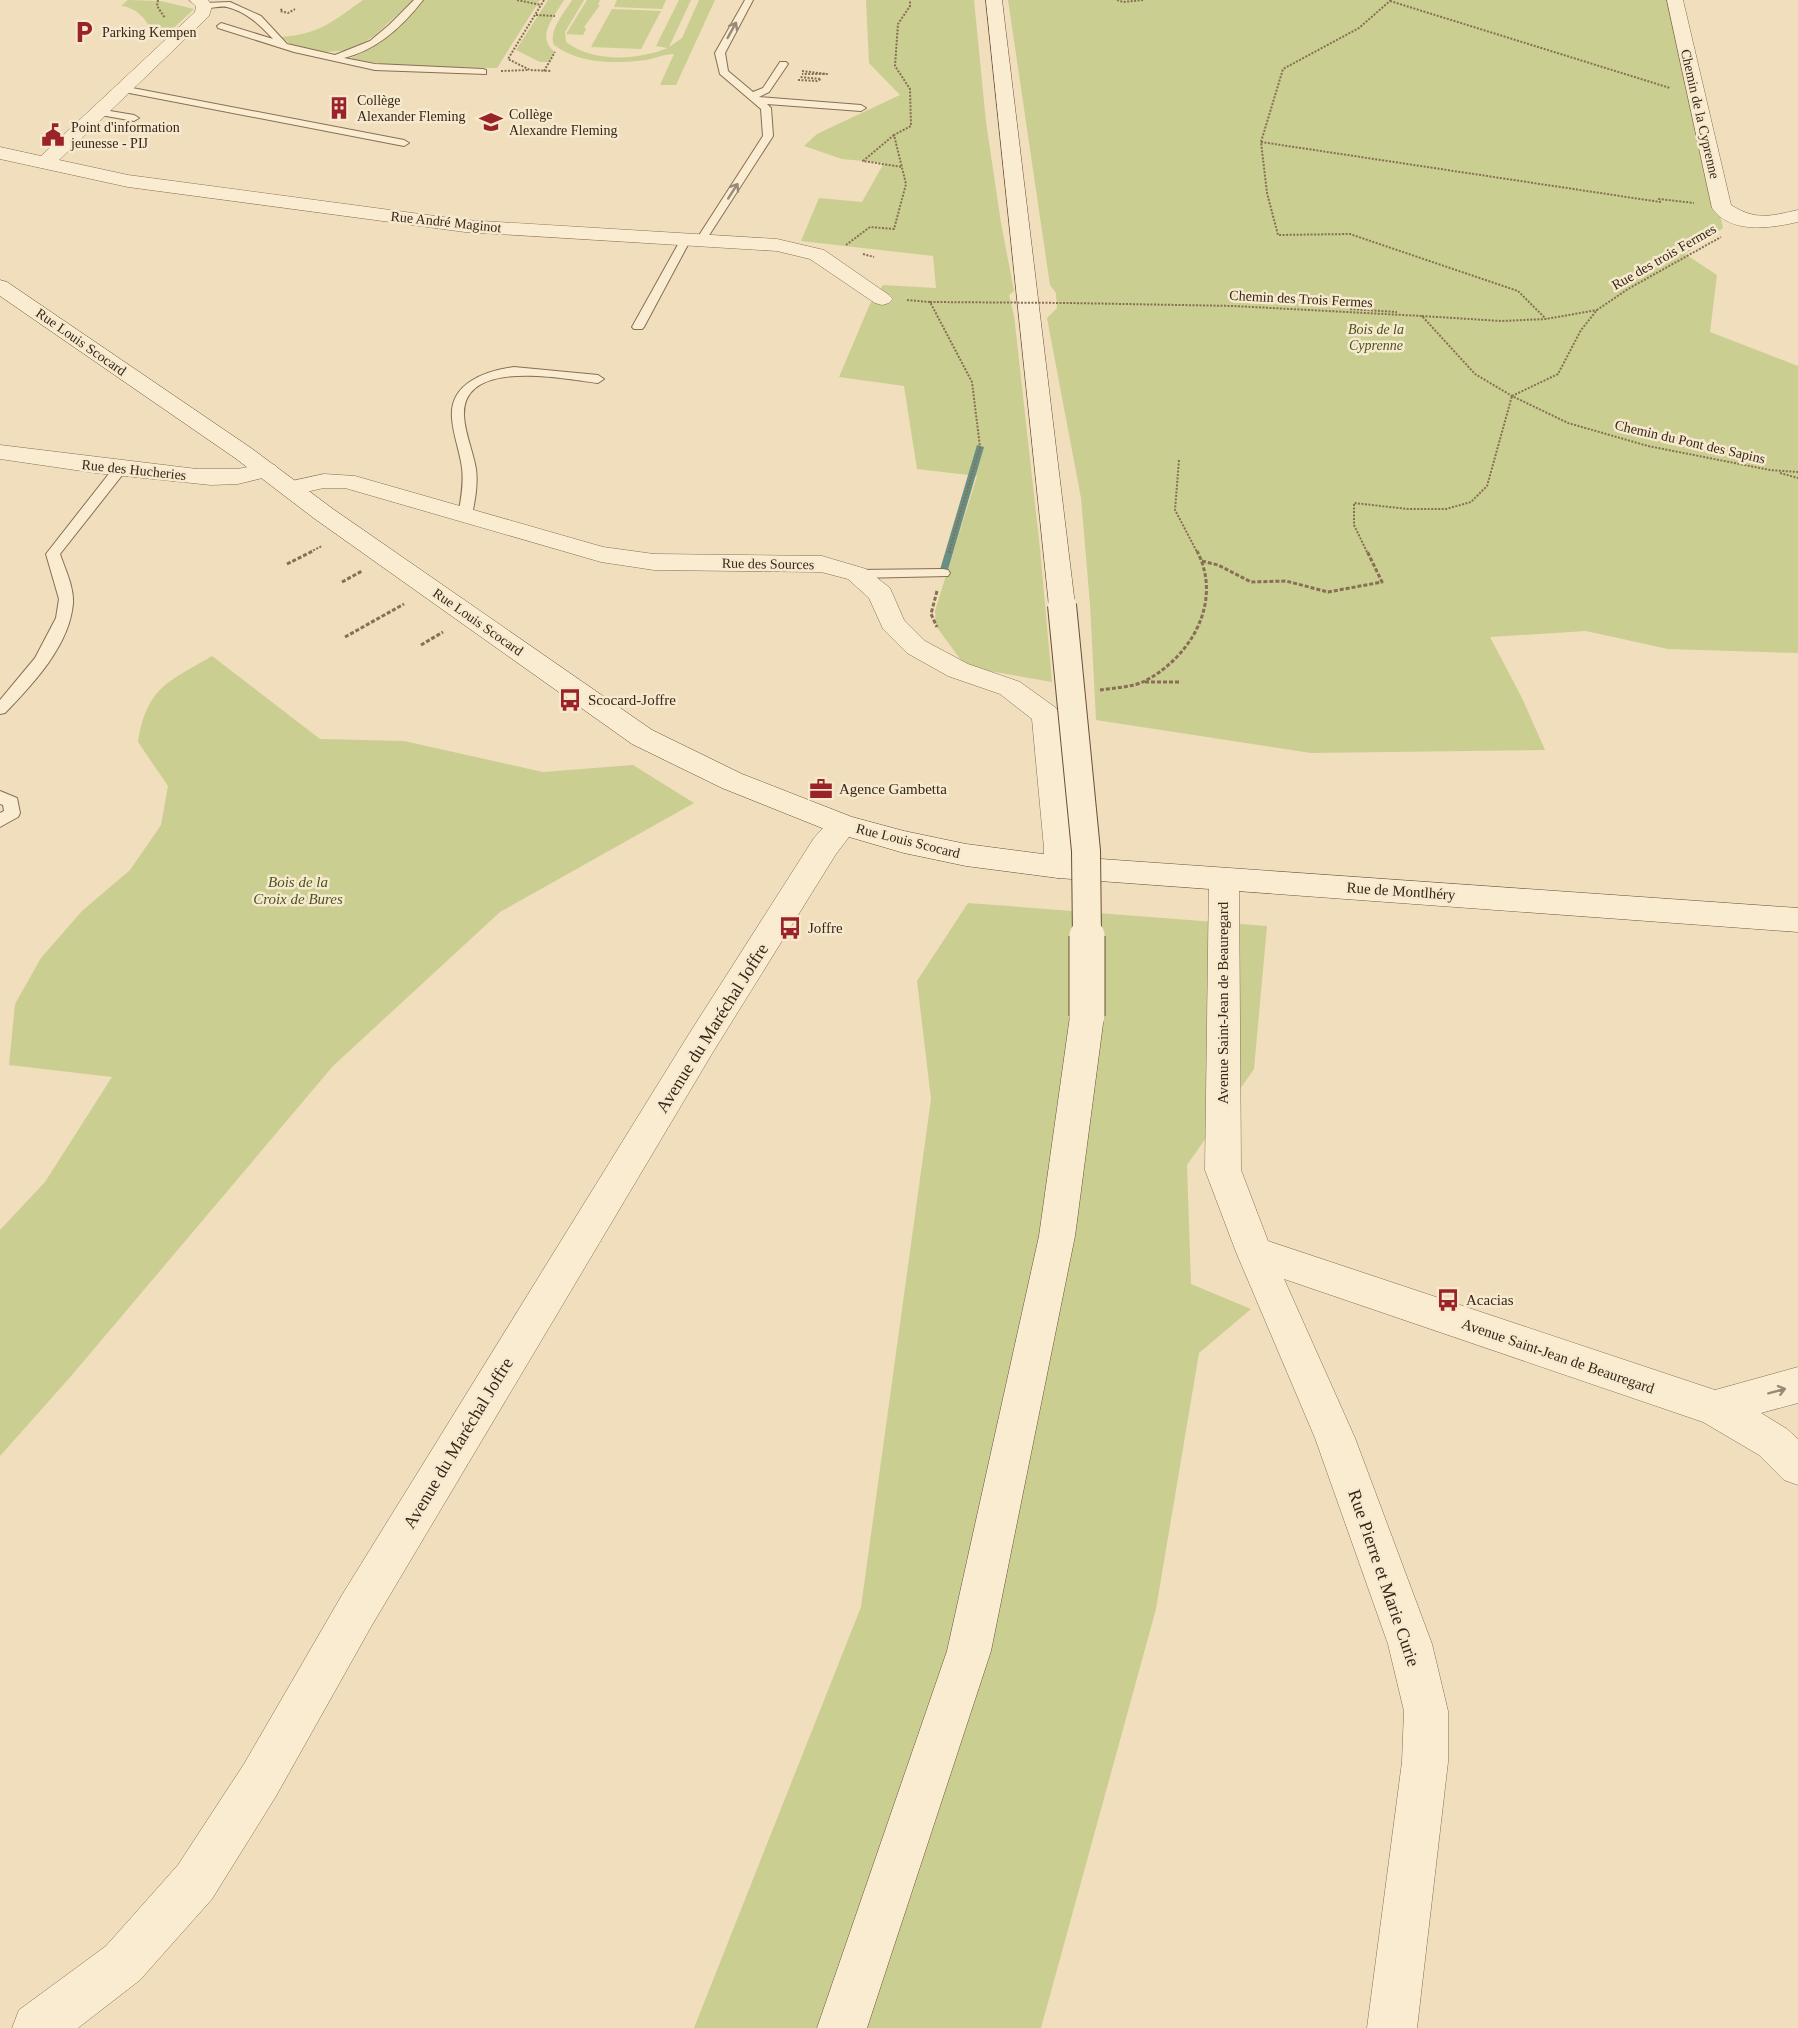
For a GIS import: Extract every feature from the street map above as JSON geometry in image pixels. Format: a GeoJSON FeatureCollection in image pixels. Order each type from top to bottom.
{"type":"FeatureCollection","features":[{"type":"Feature","properties":{"kind":"street"},"geometry":{"type":"LineString","coordinates":[[842,2028],[969,1651],[1057,1236],[1087,1016],[1086,851],[1062,605],[994,0]]}},
{"type":"Feature","properties":{"kind":"street","name":"Chemin de la Cyprenne"},"geometry":{"type":"LineString","coordinates":[[1675,0],[1722,207]]}},
{"type":"Feature","properties":{"kind":"street"},"geometry":{"type":"LineString","coordinates":[[45,163],[203,13],[200,3]]}},
{"type":"Feature","properties":{"kind":"street","name":"Rue André Maginot"},"geometry":{"type":"LineString","coordinates":[[0,153],[128,181],[465,226],[777,245],[817,254],[882,299]]}},
{"type":"Feature","properties":{"kind":"street"},"geometry":{"type":"LineString","coordinates":[[1722,207],[1738,220],[1764,223],[1798,216]]}},
{"type":"Feature","properties":{"kind":"street","name":"Rue Louis Scocard"},"geometry":{"type":"LineString","coordinates":[[0,286],[267,470],[349,532],[642,737],[732,781],[843,825],[904,842],[1004,861]]}},
{"type":"Feature","properties":{"kind":"street","name":"Rue des Hucheries"},"geometry":{"type":"LineString","coordinates":[[0,452],[120,469],[214,478],[239,478],[267,470]]}},
{"type":"Feature","properties":{"kind":"street","name":"Rue des Sources"},"geometry":{"type":"LineString","coordinates":[[292,488],[324,481],[346,481],[602,555],[654,562],[822,564],[857,574],[881,594],[892,623],[916,647],[958,670],[1010,688],[1046,715],[1059,848],[1058,867]]}},
{"type":"Feature","properties":{"kind":"street","name":"Avenue du Maréchal Joffre"},"geometry":{"type":"LineString","coordinates":[[37,2028],[123,1962],[195,1882],[260,1780],[357,1610],[701,1044],[825,846],[843,825]]}},
{"type":"Feature","properties":{"kind":"street","name":"Rue de Montlhéry"},"geometry":{"type":"LineString","coordinates":[[1004,861],[1058,867],[1798,920]]}},
{"type":"Feature","properties":{"kind":"street","name":"Avenue Saint-Jean de Beauregard"},"geometry":{"type":"LineString","coordinates":[[1224,879],[1223,1170],[1254,1252],[1715,1408],[1773,1442],[1798,1466]]}},
{"type":"Feature","properties":{"kind":"street","name":"Rue Pierre et Marie Curie"},"geometry":{"type":"LineString","coordinates":[[1254,1252],[1339,1449],[1410,1644],[1426,1711],[1425,1762],[1392,2028]]}},
{"type":"Feature","properties":{"kind":"street"},"geometry":{"type":"LineString","coordinates":[[1715,1408],[1798,1385]]}},
{"type":"Feature","properties":{"kind":"lane"},"geometry":{"type":"LineString","coordinates":[[331,58],[368,48],[403,18],[419,0]]}},
{"type":"Feature","properties":{"kind":"lane"},"geometry":{"type":"LineString","coordinates":[[638,327],[693,239],[768,136],[766,108],[723,72],[720,52],[748,0]]}},
{"type":"Feature","properties":{"kind":"lane"},"geometry":{"type":"LineString","coordinates":[[200,3],[227,4],[258,18],[285,47]]}},
{"type":"Feature","properties":{"kind":"lane"},"geometry":{"type":"LineString","coordinates":[[221,26],[285,47],[375,68],[483,72]]}},
{"type":"Feature","properties":{"kind":"lane"},"geometry":{"type":"LineString","coordinates":[[754,98],[766,90],[783,64]]}},
{"type":"Feature","properties":{"kind":"lane"},"geometry":{"type":"LineString","coordinates":[[122,89],[404,143]]}},
{"type":"Feature","properties":{"kind":"lane"},"geometry":{"type":"LineString","coordinates":[[754,98],[861,108]]}},
{"type":"Feature","properties":{"kind":"lane"},"geometry":{"type":"LineString","coordinates":[[98,112],[134,118]]}},
{"type":"Feature","properties":{"kind":"lane"},"geometry":{"type":"LineString","coordinates":[[465,515],[470,493],[469,470],[458,410],[466,392],[480,379],[502,372],[514,371],[598,379]]}},
{"type":"Feature","properties":{"kind":"lane"},"geometry":{"type":"LineString","coordinates":[[0,709],[24,684],[59,629],[66,601],[53,554],[120,469]]}},
{"type":"Feature","properties":{"kind":"lane"},"geometry":{"type":"LineString","coordinates":[[857,574],[943,573]]}},
{"type":"Feature","properties":{"kind":"lane"},"geometry":{"type":"LineString","coordinates":[[0,797],[11,802],[12,813],[0,821]]}},
{"type":"Feature","properties":{"kind":"path"},"geometry":{"type":"LineString","coordinates":[[517,0],[541,5]]}},
{"type":"Feature","properties":{"kind":"path"},"geometry":{"type":"LineString","coordinates":[[530,70],[508,59],[544,0]]}},
{"type":"Feature","properties":{"kind":"path"},"geometry":{"type":"LineString","coordinates":[[903,167],[863,161],[894,135],[911,126],[910,89],[895,66],[898,24],[910,6],[910,0]]}},
{"type":"Feature","properties":{"kind":"path"},"geometry":{"type":"LineString","coordinates":[[1117,0],[1123,2],[1143,0]]}},
{"type":"Feature","properties":{"kind":"path"},"geometry":{"type":"LineString","coordinates":[[1401,0],[1390,0],[1359,28],[1283,69],[1261,142],[1267,193],[1278,235],[1350,234],[1518,291],[1546,319]]}},
{"type":"Feature","properties":{"kind":"path"},"geometry":{"type":"LineString","coordinates":[[1390,0],[1668,87],[1694,91]]}},
{"type":"Feature","properties":{"kind":"path"},"geometry":{"type":"LineString","coordinates":[[282,9],[280,11],[285,13],[295,9]]}},
{"type":"Feature","properties":{"kind":"path"},"geometry":{"type":"LineString","coordinates":[[536,15],[555,16]]}},
{"type":"Feature","properties":{"kind":"path"},"geometry":{"type":"LineString","coordinates":[[544,71],[555,52]]}},
{"type":"Feature","properties":{"kind":"path"},"geometry":{"type":"LineString","coordinates":[[483,72],[550,71]]}},
{"type":"Feature","properties":{"kind":"path"},"geometry":{"type":"LineString","coordinates":[[852,251],[841,248],[870,227],[894,229],[906,184],[894,135]]}},
{"type":"Feature","properties":{"kind":"path"},"geometry":{"type":"LineString","coordinates":[[1261,142],[1660,202],[1659,199],[1722,207]]}},
{"type":"Feature","properties":{"kind":"path","name":"Rue des trois Fermes"},"geometry":{"type":"LineString","coordinates":[[1597,310],[1628,289],[1730,231],[1738,220]]}},
{"type":"Feature","properties":{"kind":"path"},"geometry":{"type":"LineString","coordinates":[[863,254],[874,257]]}},
{"type":"Feature","properties":{"kind":"path","name":"Chemin des Trois Fermes"},"geometry":{"type":"LineString","coordinates":[[980,447],[972,382],[930,302],[1234,306],[1501,321],[1546,319],[1597,310]]}},
{"type":"Feature","properties":{"kind":"path"},"geometry":{"type":"LineString","coordinates":[[1202,561],[1218,565],[1251,582],[1286,582],[1328,592],[1382,582],[1354,525],[1354,503],[1408,509],[1446,509],[1471,502],[1487,486],[1512,396],[1558,374],[1581,330],[1597,310]]}},
{"type":"Feature","properties":{"kind":"path"},"geometry":{"type":"LineString","coordinates":[[1422,316],[1475,374],[1512,396]]}},
{"type":"Feature","properties":{"kind":"path","name":"Chemin du Pont des Sapins"},"geometry":{"type":"LineString","coordinates":[[1512,396],[1568,423],[1648,446],[1770,470],[1798,472]]}},
{"type":"Feature","properties":{"kind":"path"},"geometry":{"type":"LineString","coordinates":[[1144,682],[1174,659],[1200,625],[1209,589],[1202,561],[1175,510],[1179,460]]}},
{"type":"Feature","properties":{"kind":"path"},"geometry":{"type":"LineString","coordinates":[[1770,470],[1798,478]]}},
{"type":"Feature","properties":{"kind":"path"},"geometry":{"type":"LineString","coordinates":[[287,564],[349,532]]}},
{"type":"Feature","properties":{"kind":"path"},"geometry":{"type":"LineString","coordinates":[[345,637],[431,589]]}},
{"type":"Feature","properties":{"kind":"path"},"geometry":{"type":"LineString","coordinates":[[1093,692],[1144,682],[1181,682]]}},
{"type":"Feature","properties":{"kind":"green space"},"geometry":{"type":"Polygon","coordinates":[[[128,0],[161,1],[194,9],[165,36],[152,31],[144,18],[136,11],[121,6],[128,0]]]}},
{"type":"Feature","properties":{"kind":"green space"},"geometry":{"type":"Polygon","coordinates":[[[363,0],[413,0],[375,35],[353,50],[325,52],[292,45],[281,37],[306,33],[325,26],[363,0]]]}},
{"type":"Feature","properties":{"kind":"green space"},"geometry":{"type":"Polygon","coordinates":[[[424,0],[540,0],[497,68],[408,67],[349,59],[370,47],[424,0]]]}},
{"type":"Feature","properties":{"kind":"green space"},"geometry":{"type":"Polygon","coordinates":[[[548,0],[564,0],[551,20],[546,33],[549,46],[555,52],[549,62],[540,62],[516,50],[548,0]]]}},
{"type":"Feature","properties":{"kind":"green space"},"geometry":{"type":"Polygon","coordinates":[[[572,0],[584,0],[565,32],[566,42],[589,53],[630,57],[668,48],[656,46],[679,0],[691,0],[669,47],[682,38],[699,0],[715,0],[676,85],[660,85],[674,54],[646,60],[610,62],[575,56],[554,45],[555,28],[572,0]]]}},
{"type":"Feature","properties":{"kind":"green space"},"geometry":{"type":"Polygon","coordinates":[[[587,0],[600,0],[598,5],[600,5],[584,27],[586,29],[583,35],[566,34],[587,0]]]}},
{"type":"Feature","properties":{"kind":"green space"},"geometry":{"type":"Polygon","coordinates":[[[617,0],[666,0],[662,9],[614,7],[617,0]]]}},
{"type":"Feature","properties":{"kind":"green space"},"geometry":{"type":"Polygon","coordinates":[[[866,0],[974,0],[986,122],[1014,291],[1009,295],[1014,315],[1040,549],[1052,682],[966,667],[936,626],[935,611],[977,476],[917,469],[904,386],[839,377],[870,304],[883,285],[936,288],[933,256],[801,241],[819,198],[862,202],[884,163],[842,159],[804,146],[817,134],[900,95],[869,63],[866,0]]]}},
{"type":"Feature","properties":{"kind":"green space","name":"Bois de la Cyprenne"},"geometry":{"type":"Polygon","coordinates":[[[1008,0],[1675,0],[1723,228],[1685,254],[1717,275],[1710,332],[1798,366],[1798,653],[1668,649],[1586,631],[1490,637],[1522,698],[1545,750],[1311,753],[1096,720],[1090,604],[1081,498],[1047,318],[1057,308],[1056,293],[1050,285],[1008,0]]]}},
{"type":"Feature","properties":{"kind":"green space"},"geometry":{"type":"Polygon","coordinates":[[[612,9],[661,11],[641,49],[591,47],[612,9]]]}},
{"type":"Feature","properties":{"kind":"green space","name":"Bois de la Croix de Bures"},"geometry":{"type":"Polygon","coordinates":[[[212,656],[320,739],[404,741],[543,772],[633,765],[694,803],[500,912],[333,1066],[72,1375],[0,1456],[0,1230],[45,1182],[112,1077],[9,1065],[15,1004],[41,958],[82,911],[130,870],[161,825],[168,786],[138,742],[142,724],[147,709],[162,688],[212,656]]]}},
{"type":"Feature","properties":{"kind":"green space"},"geometry":{"type":"Polygon","coordinates":[[[968,903],[1267,926],[1254,1069],[1187,1165],[1191,1284],[1251,1309],[1199,1353],[1156,1609],[1041,2028],[694,2028],[861,1607],[931,1099],[917,981],[968,903]]]}},
{"type":"Feature","properties":{"kind":"waterway"},"geometry":{"type":"LineString","coordinates":[[943,573],[980,447]]}},
{"type":"Feature","properties":{"kind":"place","name":"Parking Kempen"},"geometry":{"type":"Point","coordinates":[84,32]}},
{"type":"Feature","properties":{"kind":"place","name":"Collège Alexander Fleming"},"geometry":{"type":"Point","coordinates":[339,108]}},
{"type":"Feature","properties":{"kind":"place","name":"Collège Alexandre Fleming"},"geometry":{"type":"Point","coordinates":[491,122]}},
{"type":"Feature","properties":{"kind":"place","name":"Point d'information jeunesse - PIJ"},"geometry":{"type":"Point","coordinates":[53,135]}},
{"type":"Feature","properties":{"kind":"place","name":"Scocard-Joffre"},"geometry":{"type":"Point","coordinates":[570,700]}},
{"type":"Feature","properties":{"kind":"place","name":"Agence Gambetta"},"geometry":{"type":"Point","coordinates":[821,789]}},
{"type":"Feature","properties":{"kind":"place","name":"Joffre"},"geometry":{"type":"Point","coordinates":[790,928]}},
{"type":"Feature","properties":{"kind":"place","name":"Acacias"},"geometry":{"type":"Point","coordinates":[1448,1300]}}]}
